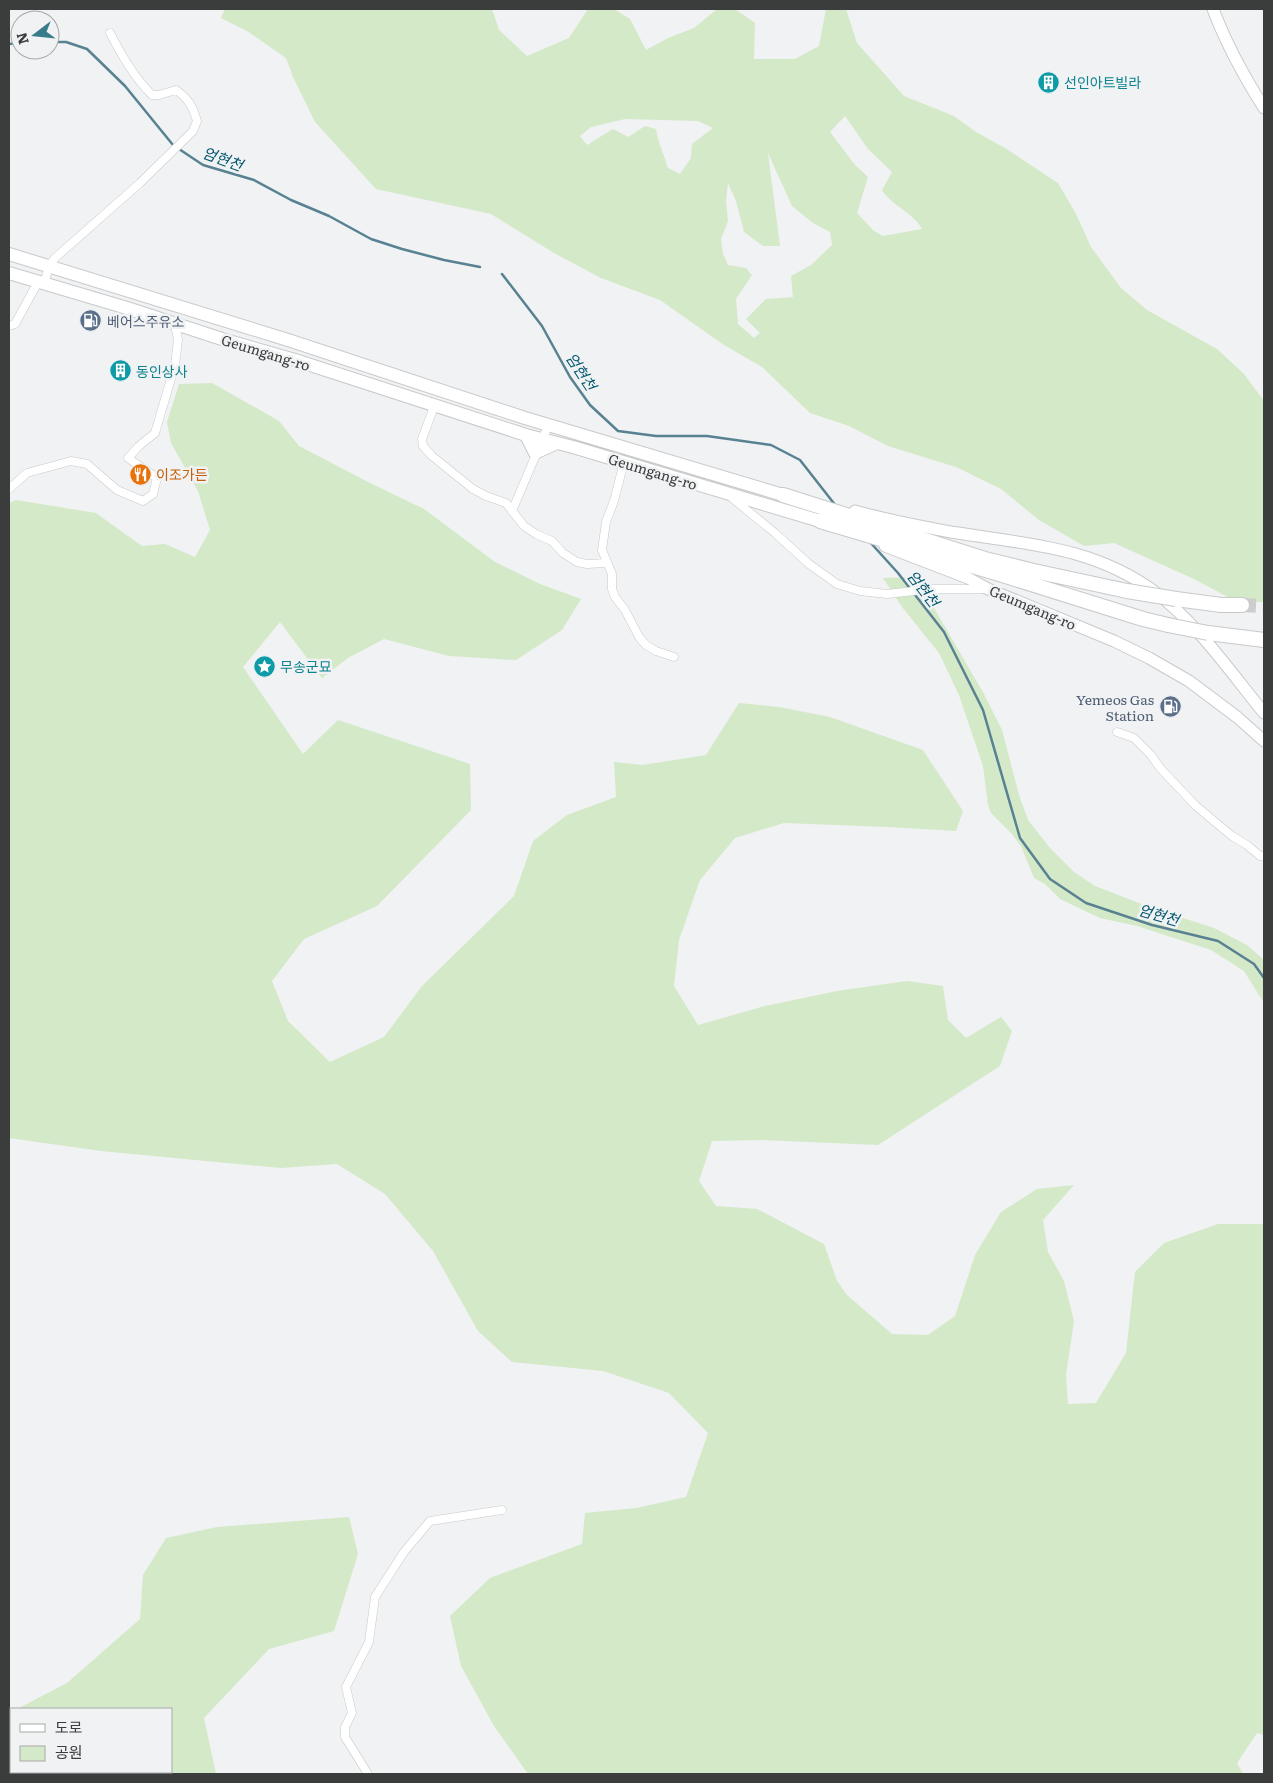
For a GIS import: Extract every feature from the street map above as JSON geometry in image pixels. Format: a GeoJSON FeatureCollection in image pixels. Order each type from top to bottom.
{"type":"FeatureCollection","features":[{"type":"Feature","properties":{"kind":"highway"},"geometry":{"type":"LineString","coordinates":[[790,497],[880,522],[985,559],[1034,572],[1176,599],[1221,605],[1242,605]]}},
{"type":"Feature","properties":{"kind":"highway"},"geometry":{"type":"LineString","coordinates":[[820,521],[906,550],[1143,619],[1208,633],[1264,640]]}},
{"type":"Feature","properties":{"kind":"main road"},"geometry":{"type":"LineString","coordinates":[[1213,9],[1240,70],[1264,108]]}},
{"type":"Feature","properties":{"kind":"main road","name":"Geumgang-ro"},"geometry":{"type":"LineString","coordinates":[[9,254],[288,340],[525,418],[790,497]]}},
{"type":"Feature","properties":{"kind":"main road","name":"Geumgang-ro"},"geometry":{"type":"LineString","coordinates":[[9,273],[295,360],[526,435],[624,462],[820,521]]}},
{"type":"Feature","properties":{"kind":"main road"},"geometry":{"type":"LineString","coordinates":[[526,435],[535,453],[557,443]]}},
{"type":"Feature","properties":{"kind":"main road"},"geometry":{"type":"LineString","coordinates":[[880,522],[1046,546],[1077,553],[1104,563],[1130,576],[1156,593],[1179,614],[1206,641],[1264,713]]}},
{"type":"Feature","properties":{"kind":"main road","name":"Geumgang-ro"},"geometry":{"type":"LineString","coordinates":[[906,550],[988,589],[1084,628],[1149,658],[1189,681],[1237,717],[1264,742]]}},
{"type":"Feature","properties":{"kind":"street"},"geometry":{"type":"LineString","coordinates":[[9,326],[15,324],[55,258],[163,160],[193,131],[197,121],[192,106],[176,90],[152,95],[140,83],[110,33]]}},
{"type":"Feature","properties":{"kind":"street"},"geometry":{"type":"LineString","coordinates":[[9,489],[27,473],[71,461],[87,464],[117,490],[143,501],[153,494],[157,478],[128,458],[138,446],[155,433],[175,365],[178,340],[175,324]]}},
{"type":"Feature","properties":{"kind":"street"},"geometry":{"type":"LineString","coordinates":[[435,404],[422,439],[423,446],[432,456],[474,489],[486,496],[506,503],[524,526],[552,541],[563,553],[577,562],[587,564],[606,563]]}},
{"type":"Feature","properties":{"kind":"street"},"geometry":{"type":"LineString","coordinates":[[512,511],[533,463],[535,453],[543,440],[549,424]]}},
{"type":"Feature","properties":{"kind":"street"},"geometry":{"type":"LineString","coordinates":[[624,462],[606,522],[602,550],[612,574],[612,589],[615,597],[625,610],[639,638],[646,645],[674,657]]}},
{"type":"Feature","properties":{"kind":"street"},"geometry":{"type":"LineString","coordinates":[[724,492],[775,533],[809,564],[838,584],[860,591],[887,594],[967,588],[988,589]]}},
{"type":"Feature","properties":{"kind":"street"},"geometry":{"type":"LineString","coordinates":[[1117,732],[1134,738],[1196,806],[1260,856],[1264,856]]}},
{"type":"Feature","properties":{"kind":"street"},"geometry":{"type":"LineString","coordinates":[[368,1774],[345,1737],[345,1727],[352,1713],[346,1687],[369,1642],[375,1597],[404,1552],[430,1520],[502,1510]]}},
{"type":"Feature","properties":{"kind":"green space"},"geometry":{"type":"Polygon","coordinates":[[[225,9],[492,9],[499,30],[527,56],[569,38],[588,9],[614,9],[630,19],[646,50],[668,38],[694,28],[717,9],[735,9],[755,23],[754,59],[795,59],[819,46],[826,9],[846,9],[857,43],[904,96],[954,116],[976,132],[1005,148],[1058,183],[1076,214],[1091,247],[1121,288],[1147,310],[1217,349],[1244,374],[1264,401],[1264,602],[1235,601],[1194,579],[1114,543],[1084,546],[1039,520],[1001,489],[956,467],[888,446],[849,426],[810,413],[762,367],[724,345],[660,300],[601,278],[554,253],[491,214],[376,189],[315,122],[286,58],[247,31],[221,18],[225,9]],[[845,116],[830,132],[855,165],[868,177],[857,213],[874,231],[883,236],[922,229],[914,218],[886,196],[882,190],[892,172],[868,149],[845,116]],[[625,119],[591,127],[580,136],[587,145],[613,129],[628,137],[645,126],[656,129],[668,168],[680,174],[691,158],[692,144],[713,128],[698,121],[625,119]],[[768,153],[780,246],[763,246],[744,232],[736,201],[728,183],[726,201],[728,221],[721,239],[723,254],[728,265],[746,268],[752,275],[736,299],[738,324],[754,338],[760,333],[746,319],[766,299],[793,297],[791,276],[811,265],[832,245],[830,232],[813,223],[792,206],[768,153]]]}},
{"type":"Feature","properties":{"kind":"green space"},"geometry":{"type":"Polygon","coordinates":[[[212,383],[279,421],[299,446],[424,509],[495,562],[540,584],[581,599],[562,630],[516,660],[449,656],[384,639],[348,658],[322,678],[280,622],[243,667],[303,754],[338,720],[470,764],[471,810],[377,906],[304,939],[272,981],[288,1021],[330,1062],[384,1037],[422,986],[514,896],[533,841],[567,815],[616,797],[614,762],[643,765],[706,755],[739,703],[779,707],[830,717],[923,750],[963,811],[956,831],[784,823],[735,838],[700,880],[679,940],[674,986],[698,1025],[765,1006],[837,991],[907,981],[943,986],[948,1020],[966,1038],[1001,1017],[1012,1031],[1000,1066],[878,1145],[762,1140],[712,1141],[699,1181],[716,1206],[757,1209],[824,1244],[837,1281],[847,1295],[892,1334],[928,1335],[955,1316],[975,1255],[1001,1212],[1037,1189],[1074,1185],[1043,1220],[1048,1252],[1064,1281],[1074,1321],[1066,1375],[1068,1404],[1096,1403],[1126,1353],[1135,1272],[1164,1243],[1218,1224],[1264,1224],[1264,1735],[1257,1733],[1237,1763],[1243,1774],[528,1774],[494,1726],[461,1666],[450,1616],[490,1578],[582,1544],[585,1513],[636,1508],[686,1497],[708,1433],[669,1393],[603,1371],[512,1362],[478,1331],[433,1251],[385,1194],[337,1164],[281,1168],[101,1151],[9,1138],[9,503],[16,500],[96,513],[142,546],[165,544],[195,557],[210,530],[198,491],[171,443],[167,422],[179,384],[212,383]]]}},
{"type":"Feature","properties":{"kind":"green space"},"geometry":{"type":"Polygon","coordinates":[[[916,577],[984,694],[1002,730],[1019,795],[1028,820],[1050,848],[1074,872],[1095,886],[1152,908],[1214,928],[1247,945],[1264,960],[1264,1003],[1244,971],[1211,950],[1137,926],[1100,918],[1060,899],[1045,884],[1034,878],[1021,846],[991,813],[988,805],[983,766],[959,695],[939,653],[902,607],[883,578],[916,577]]]}},
{"type":"Feature","properties":{"kind":"green space"},"geometry":{"type":"Polygon","coordinates":[[[349,1517],[358,1554],[334,1631],[269,1649],[204,1718],[216,1774],[45,1774],[172,1773],[172,1708],[19,1708],[67,1683],[140,1619],[143,1575],[166,1538],[217,1527],[349,1517]]]}},
{"type":"Feature","properties":{"kind":"waterway","name":"엄현천"},"geometry":{"type":"LineString","coordinates":[[60,42],[66,42],[87,49],[125,86],[173,145],[203,165],[254,180],[291,200],[329,216],[371,239],[444,260],[480,267]]}},
{"type":"Feature","properties":{"kind":"waterway","name":"엄현천"},"geometry":{"type":"LineString","coordinates":[[502,274],[542,326],[570,377],[590,405],[618,431],[656,436],[707,436],[771,445],[800,460],[836,506]]}},
{"type":"Feature","properties":{"kind":"waterway","name":"엄현천"},"geometry":{"type":"LineString","coordinates":[[869,541],[898,573],[944,632],[983,710],[1020,838],[1050,879],[1086,903],[1152,925],[1218,941],[1254,964],[1264,978]]}},
{"type":"Feature","properties":{"kind":"tunnel"},"geometry":{"type":"LineString","coordinates":[[1242,605],[1264,606]]}},
{"type":"Feature","properties":{"kind":"place","name":"선인아트빌라"},"geometry":{"type":"Point","coordinates":[1048,82]}},
{"type":"Feature","properties":{"kind":"place","name":"베어스주유소"},"geometry":{"type":"Point","coordinates":[91,321]}},
{"type":"Feature","properties":{"kind":"place","name":"동인상사"},"geometry":{"type":"Point","coordinates":[120,371]}},
{"type":"Feature","properties":{"kind":"place","name":"이조가든"},"geometry":{"type":"Point","coordinates":[140,474]}},
{"type":"Feature","properties":{"kind":"place","name":"무송군묘"},"geometry":{"type":"Point","coordinates":[264,666]}},
{"type":"Feature","properties":{"kind":"place","name":"Yemeos Gas Station"},"geometry":{"type":"Point","coordinates":[1170,707]}}]}
